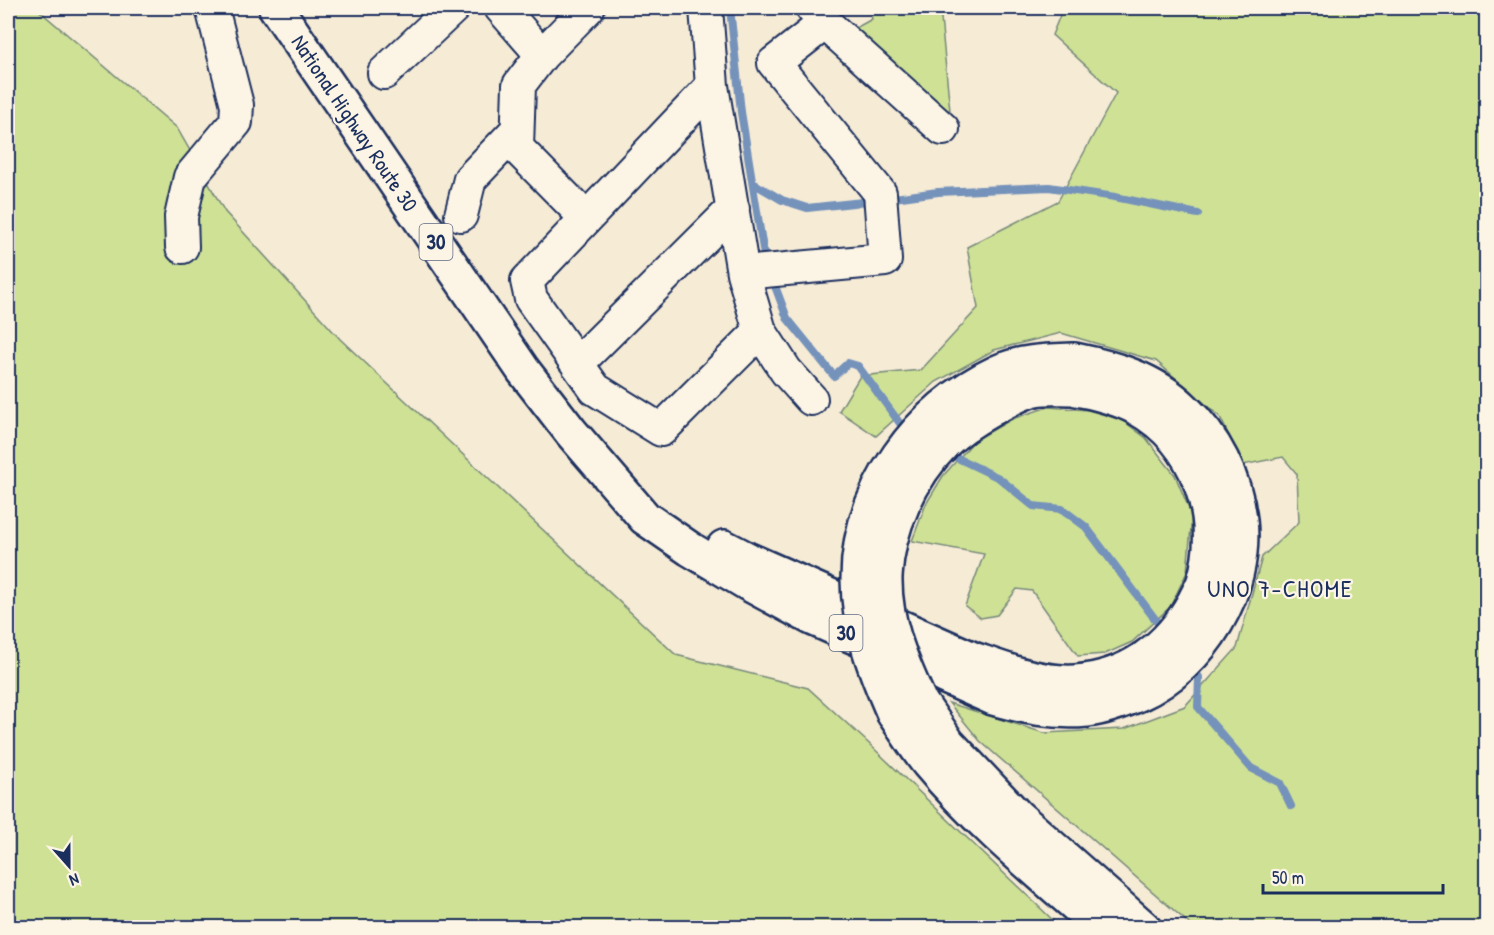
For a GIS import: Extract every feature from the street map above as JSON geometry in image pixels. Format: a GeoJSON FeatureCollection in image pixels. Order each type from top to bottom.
{"type":"FeatureCollection","features":[{"type":"Feature","properties":{"kind":"highway","name":"National Highway Route 30"},"geometry":{"type":"LineString","coordinates":[[276,8],[523,370],[571,432],[605,470],[698,531],[749,560],[973,659],[1009,672],[1112,689],[1151,688],[1179,669],[1201,646],[1220,616],[1232,585],[1239,556],[1240,521],[1232,485],[1220,454],[1203,428],[1183,407],[1138,378],[1109,367],[1073,374],[1005,401],[970,421],[945,442],[923,468],[905,500],[892,536],[885,577],[889,620],[903,665],[907,707],[927,761],[1003,842],[1102,927]]}},
{"type":"Feature","properties":{"kind":"highway","name":"National Highway Route 30"},"geometry":{"type":"LineString","coordinates":[[1073,374],[1102,394],[1137,407],[1179,443],[1194,466],[1204,492],[1210,523],[1209,556],[1203,583],[1186,616],[1163,645],[1130,667],[1112,689]]}},
{"type":"Feature","properties":{"kind":"highway","name":"National Highway Route 30"},"geometry":{"type":"LineString","coordinates":[[907,707],[948,743],[1018,817],[1144,927]]}},
{"type":"Feature","properties":{"kind":"street"},"geometry":{"type":"LineString","coordinates":[[182,247],[181,217],[190,177],[236,122],[237,105],[212,8]]}},
{"type":"Feature","properties":{"kind":"street"},"geometry":{"type":"LineString","coordinates":[[384,73],[453,8]]}},
{"type":"Feature","properties":{"kind":"street"},"geometry":{"type":"LineString","coordinates":[[501,8],[542,55]]}},
{"type":"Feature","properties":{"kind":"street"},"geometry":{"type":"LineString","coordinates":[[586,219],[517,148],[517,130],[519,85],[542,55],[588,8]]}},
{"type":"Feature","properties":{"kind":"street"},"geometry":{"type":"LineString","coordinates":[[706,8],[712,86],[733,208],[761,271],[760,331],[786,371],[811,399]]}},
{"type":"Feature","properties":{"kind":"street"},"geometry":{"type":"LineString","coordinates":[[761,271],[885,260],[880,198],[774,63],[819,15],[943,129]]}},
{"type":"Feature","properties":{"kind":"street"},"geometry":{"type":"LineString","coordinates":[[712,86],[527,281],[531,299],[595,389],[661,430],[760,331]]}},
{"type":"Feature","properties":{"kind":"street"},"geometry":{"type":"LineString","coordinates":[[461,215],[470,179],[517,130]]}},
{"type":"Feature","properties":{"kind":"street"},"geometry":{"type":"LineString","coordinates":[[577,364],[733,208]]}},
{"type":"Feature","properties":{"kind":"green space"},"geometry":{"type":"Polygon","coordinates":[[[8,8],[36,8],[177,128],[225,212],[340,339],[676,655],[808,688],[1060,927],[8,927],[8,8]]]}},
{"type":"Feature","properties":{"kind":"green space"},"geometry":{"type":"Polygon","coordinates":[[[870,8],[940,8],[950,111],[912,94],[852,30],[872,19],[870,8]]]}},
{"type":"Feature","properties":{"kind":"green space"},"geometry":{"type":"Polygon","coordinates":[[[1063,8],[1486,8],[1486,927],[1193,927],[980,741],[949,703],[1044,733],[1124,729],[1185,706],[1237,648],[1262,557],[1299,522],[1297,474],[1283,457],[1243,465],[1220,417],[1156,361],[1061,333],[994,350],[936,382],[876,436],[839,411],[860,376],[921,370],[978,308],[967,247],[1058,201],[1116,93],[1052,35],[1063,8]]]}},
{"type":"Feature","properties":{"kind":"green space"},"geometry":{"type":"Polygon","coordinates":[[[1048,407],[1088,410],[1122,420],[1146,438],[1175,475],[1192,516],[1187,572],[1170,607],[1132,642],[1105,654],[1078,656],[1032,591],[1017,589],[997,615],[981,618],[965,606],[984,554],[912,541],[926,504],[943,476],[974,441],[1012,419],[1048,407]]]}},
{"type":"Feature","properties":{"kind":"waterway"},"geometry":{"type":"LineString","coordinates":[[730,8],[741,112],[767,264]]}},
{"type":"Feature","properties":{"kind":"waterway"},"geometry":{"type":"LineString","coordinates":[[753,183],[782,200],[807,208],[872,201]]}},
{"type":"Feature","properties":{"kind":"waterway"},"geometry":{"type":"LineString","coordinates":[[887,199],[938,192],[1049,187],[1115,197],[1198,214]]}},
{"type":"Feature","properties":{"kind":"waterway"},"geometry":{"type":"LineString","coordinates":[[772,278],[787,318],[834,376],[848,363],[858,366],[907,433]]}},
{"type":"Feature","properties":{"kind":"waterway"},"geometry":{"type":"LineString","coordinates":[[947,453],[999,478],[1033,506],[1062,509],[1086,527],[1164,631]]}},
{"type":"Feature","properties":{"kind":"waterway"},"geometry":{"type":"LineString","coordinates":[[1191,667],[1199,677],[1198,707],[1251,768],[1280,783],[1291,806]]}},
{"type":"Feature","properties":{"kind":"district","name":"UNO 7-CHOME"},"geometry":{"type":"Point","coordinates":[1280,589]}}]}
